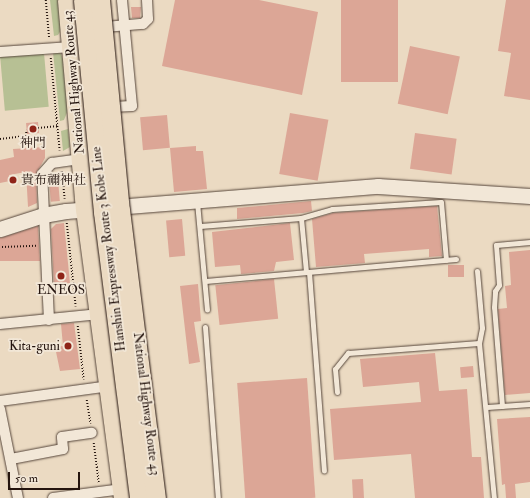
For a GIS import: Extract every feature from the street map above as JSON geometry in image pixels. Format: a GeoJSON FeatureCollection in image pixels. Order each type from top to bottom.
{"type":"FeatureCollection","features":[{"type":"Feature","properties":{"kind":"highway","name":"National Highway Route 43"},"geometry":{"type":"LineString","coordinates":[[67,0],[85,209],[110,386],[123,494]]}},
{"type":"Feature","properties":{"kind":"highway","name":"Hanshin Expressway Route 3 Kobe Line"},"geometry":{"type":"LineString","coordinates":[[83,0],[103,212],[139,498]]}},
{"type":"Feature","properties":{"kind":"highway","name":"National Highway Route 43"},"geometry":{"type":"LineString","coordinates":[[101,0],[105,27],[122,207],[157,498]]}},
{"type":"Feature","properties":{"kind":"highway","name":"Hanshin Expressway Route 3 Kobe Line"},"geometry":{"type":"LineString","coordinates":[[101,0],[120,210],[157,498]]}},
{"type":"Feature","properties":{"kind":"street"},"geometry":{"type":"LineString","coordinates":[[112,107],[132,106],[122,0]]}},
{"type":"Feature","properties":{"kind":"street"},"geometry":{"type":"LineString","coordinates":[[105,27],[143,24],[148,19],[147,0]]}},
{"type":"Feature","properties":{"kind":"street"},"geometry":{"type":"LineString","coordinates":[[0,52],[71,47]]}},
{"type":"Feature","properties":{"kind":"street"},"geometry":{"type":"LineString","coordinates":[[49,320],[42,174],[52,162],[80,158]]}},
{"type":"Feature","properties":{"kind":"street"},"geometry":{"type":"LineString","coordinates":[[0,229],[43,215],[66,211],[378,186],[530,196]]}},
{"type":"Feature","properties":{"kind":"street"},"geometry":{"type":"LineString","coordinates":[[0,324],[100,314]]}},
{"type":"Feature","properties":{"kind":"street"},"geometry":{"type":"LineString","coordinates":[[0,401],[110,386]]}},
{"type":"Feature","properties":{"kind":"street"},"geometry":{"type":"LineString","coordinates":[[0,409],[18,498]]}},
{"type":"Feature","properties":{"kind":"street"},"geometry":{"type":"LineString","coordinates":[[11,458],[63,449],[62,436],[92,433]]}},
{"type":"Feature","properties":{"kind":"street"},"geometry":{"type":"LineString","coordinates":[[54,498],[100,493],[123,494]]}},
{"type":"Feature","properties":{"kind":"lane"},"geometry":{"type":"LineString","coordinates":[[197,201],[207,310]]}},
{"type":"Feature","properties":{"kind":"lane"},"geometry":{"type":"LineString","coordinates":[[200,226],[301,218],[332,209],[442,202],[446,260]]}},
{"type":"Feature","properties":{"kind":"lane"},"geometry":{"type":"LineString","coordinates":[[301,218],[308,272],[324,470]]}},
{"type":"Feature","properties":{"kind":"lane"},"geometry":{"type":"LineString","coordinates":[[502,406],[494,307],[495,291],[499,285],[496,245],[530,242]]}},
{"type":"Feature","properties":{"kind":"lane"},"geometry":{"type":"LineString","coordinates":[[205,281],[456,259]]}},
{"type":"Feature","properties":{"kind":"lane"},"geometry":{"type":"LineString","coordinates":[[477,271],[482,328],[479,343],[494,498]]}},
{"type":"Feature","properties":{"kind":"lane"},"geometry":{"type":"LineString","coordinates":[[205,327],[218,498]]}},
{"type":"Feature","properties":{"kind":"lane"},"geometry":{"type":"LineString","coordinates":[[337,392],[335,369],[348,353],[479,343]]}},
{"type":"Feature","properties":{"kind":"lane"},"geometry":{"type":"LineString","coordinates":[[486,407],[530,404]]}},
{"type":"Feature","properties":{"kind":"path"},"geometry":{"type":"LineString","coordinates":[[46,0],[77,317],[85,389],[100,493]]}},
{"type":"Feature","properties":{"kind":"path"},"geometry":{"type":"LineString","coordinates":[[38,128],[58,126]]}},
{"type":"Feature","properties":{"kind":"path"},"geometry":{"type":"LineString","coordinates":[[0,139],[25,136],[27,130]]}},
{"type":"Feature","properties":{"kind":"path"},"geometry":{"type":"LineString","coordinates":[[2,247],[45,246]]}},
{"type":"Feature","properties":{"kind":"green space"},"geometry":{"type":"Polygon","coordinates":[[[50,0],[59,0],[61,30],[58,35],[54,36],[50,0]]]}},
{"type":"Feature","properties":{"kind":"green space"},"geometry":{"type":"Polygon","coordinates":[[[53,52],[60,52],[63,59],[68,110],[64,120],[60,121],[53,52]]]}},
{"type":"Feature","properties":{"kind":"green space"},"geometry":{"type":"Polygon","coordinates":[[[44,53],[49,107],[5,111],[0,57],[44,53]]]}},
{"type":"Feature","properties":{"kind":"green space"},"geometry":{"type":"Polygon","coordinates":[[[68,129],[70,147],[63,151],[61,131],[68,129]]]}},
{"type":"Feature","properties":{"kind":"building"},"geometry":{"type":"Polygon","coordinates":[[[175,0],[259,0],[318,12],[302,95],[162,66],[175,0]]]}},
{"type":"Feature","properties":{"kind":"building"},"geometry":{"type":"Polygon","coordinates":[[[341,0],[398,0],[398,82],[341,82],[341,0]]]}},
{"type":"Feature","properties":{"kind":"building"},"geometry":{"type":"Polygon","coordinates":[[[506,0],[530,0],[530,100],[504,96],[511,53],[498,51],[506,0]]]}},
{"type":"Feature","properties":{"kind":"building"},"geometry":{"type":"Polygon","coordinates":[[[131,7],[141,7],[140,18],[132,18],[131,7]]]}},
{"type":"Feature","properties":{"kind":"building"},"geometry":{"type":"Polygon","coordinates":[[[410,46],[460,57],[448,114],[398,104],[410,46]]]}},
{"type":"Feature","properties":{"kind":"building"},"geometry":{"type":"Polygon","coordinates":[[[290,113],[328,120],[318,181],[279,174],[290,113]]]}},
{"type":"Feature","properties":{"kind":"building"},"geometry":{"type":"Polygon","coordinates":[[[167,115],[170,148],[143,150],[140,117],[167,115]]]}},
{"type":"Feature","properties":{"kind":"building","name":"神門"},"geometry":{"type":"Polygon","coordinates":[[[38,122],[39,133],[27,134],[26,123],[38,122]]]}},
{"type":"Feature","properties":{"kind":"building"},"geometry":{"type":"Polygon","coordinates":[[[415,133],[457,139],[452,174],[410,169],[415,133]]]}},
{"type":"Feature","properties":{"kind":"building"},"geometry":{"type":"Polygon","coordinates":[[[196,146],[196,151],[203,151],[207,189],[174,192],[170,148],[196,146]]]}},
{"type":"Feature","properties":{"kind":"building"},"geometry":{"type":"Polygon","coordinates":[[[45,147],[45,158],[36,174],[37,203],[28,207],[26,172],[9,175],[10,181],[0,183],[0,160],[14,157],[13,149],[45,147]]]}},
{"type":"Feature","properties":{"kind":"building"},"geometry":{"type":"Polygon","coordinates":[[[58,180],[60,201],[51,202],[49,181],[58,180]]]}},
{"type":"Feature","properties":{"kind":"building"},"geometry":{"type":"Polygon","coordinates":[[[311,201],[312,211],[237,219],[237,208],[311,201]]]}},
{"type":"Feature","properties":{"kind":"building"},"geometry":{"type":"Polygon","coordinates":[[[437,206],[442,256],[429,257],[429,249],[364,254],[365,263],[316,267],[312,219],[333,213],[437,206]]]}},
{"type":"Feature","properties":{"kind":"building"},"geometry":{"type":"Polygon","coordinates":[[[182,219],[185,256],[169,257],[166,220],[182,219]]]}},
{"type":"Feature","properties":{"kind":"building"},"geometry":{"type":"Polygon","coordinates":[[[64,223],[70,283],[54,285],[51,229],[56,224],[64,223]]]}},
{"type":"Feature","properties":{"kind":"building"},"geometry":{"type":"Polygon","coordinates":[[[290,223],[294,260],[276,262],[274,271],[241,274],[240,265],[215,267],[212,232],[290,223]]]}},
{"type":"Feature","properties":{"kind":"building"},"geometry":{"type":"Polygon","coordinates":[[[38,226],[40,261],[0,261],[0,238],[38,226]]]}},
{"type":"Feature","properties":{"kind":"building"},"geometry":{"type":"Polygon","coordinates":[[[530,250],[530,393],[505,395],[498,309],[507,308],[505,286],[511,285],[509,252],[530,250]]]}},
{"type":"Feature","properties":{"kind":"building"},"geometry":{"type":"Polygon","coordinates":[[[448,265],[464,265],[464,277],[448,277],[448,265]]]}},
{"type":"Feature","properties":{"kind":"building"},"geometry":{"type":"Polygon","coordinates":[[[274,279],[278,319],[220,325],[215,285],[274,279]]]}},
{"type":"Feature","properties":{"kind":"building"},"geometry":{"type":"Polygon","coordinates":[[[198,284],[201,321],[194,322],[200,362],[189,364],[180,286],[198,284]]]}},
{"type":"Feature","properties":{"kind":"building","name":"Kita-guni"},"geometry":{"type":"Polygon","coordinates":[[[74,323],[80,369],[60,371],[55,347],[63,346],[61,324],[74,323]]]}},
{"type":"Feature","properties":{"kind":"building"},"geometry":{"type":"Polygon","coordinates":[[[435,353],[439,391],[467,389],[472,457],[481,457],[484,498],[415,498],[411,454],[334,460],[330,409],[421,402],[419,382],[363,387],[360,359],[435,353]]]}},
{"type":"Feature","properties":{"kind":"building"},"geometry":{"type":"Polygon","coordinates":[[[473,366],[474,377],[461,378],[460,367],[473,366]]]}},
{"type":"Feature","properties":{"kind":"building"},"geometry":{"type":"Polygon","coordinates":[[[307,378],[315,498],[245,498],[237,383],[307,378]]]}},
{"type":"Feature","properties":{"kind":"building"},"geometry":{"type":"Polygon","coordinates":[[[530,417],[530,482],[515,484],[516,498],[506,498],[505,484],[502,485],[497,419],[530,417]]]}},
{"type":"Feature","properties":{"kind":"building"},"geometry":{"type":"Polygon","coordinates":[[[363,479],[364,498],[353,498],[352,480],[363,479]]]}},
{"type":"Feature","properties":{"kind":"place","name":"神門"},"geometry":{"type":"Point","coordinates":[33,129]}},
{"type":"Feature","properties":{"kind":"place","name":"貴布禰神社"},"geometry":{"type":"Point","coordinates":[13,180]}},
{"type":"Feature","properties":{"kind":"place","name":"ENEOS"},"geometry":{"type":"Point","coordinates":[61,276]}},
{"type":"Feature","properties":{"kind":"place","name":"Kita-guni"},"geometry":{"type":"Point","coordinates":[68,346]}}]}
